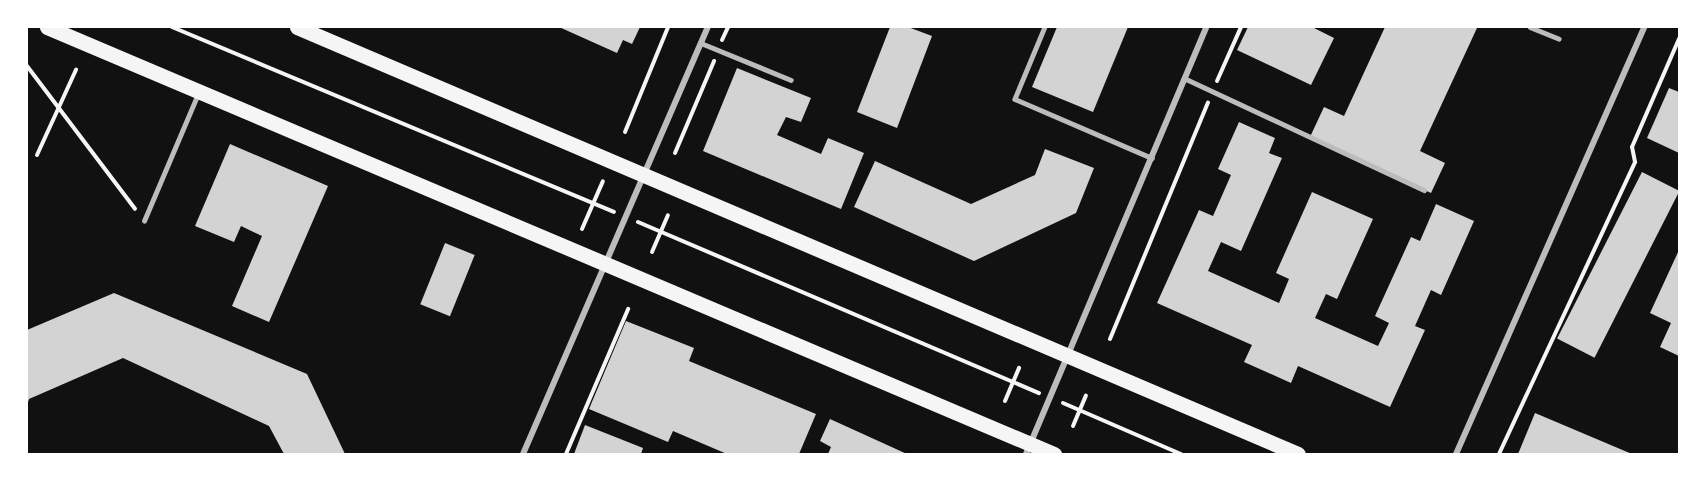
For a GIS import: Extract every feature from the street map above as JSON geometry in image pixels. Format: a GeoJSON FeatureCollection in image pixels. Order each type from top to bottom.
{"type":"FeatureCollection","features":[{"type":"Feature","properties":{"kind":"main road"},"geometry":{"type":"LineString","coordinates":[[47,27],[603,262],[1028,449],[1054,454]]}},
{"type":"Feature","properties":{"kind":"main road"},"geometry":{"type":"LineString","coordinates":[[297,27],[1298,454]]}},
{"type":"Feature","properties":{"kind":"street"},"geometry":{"type":"LineString","coordinates":[[523,454],[603,262],[708,27]]}},
{"type":"Feature","properties":{"kind":"street"},"geometry":{"type":"LineString","coordinates":[[1028,449],[1206,27]]}},
{"type":"Feature","properties":{"kind":"street"},"geometry":{"type":"LineString","coordinates":[[1456,454],[1644,27]]}},
{"type":"Feature","properties":{"kind":"lane"},"geometry":{"type":"LineString","coordinates":[[1045,27],[1015,99],[1152,158]]}},
{"type":"Feature","properties":{"kind":"lane"},"geometry":{"type":"LineString","coordinates":[[1530,27],[1559,39]]}},
{"type":"Feature","properties":{"kind":"lane"},"geometry":{"type":"LineString","coordinates":[[701,43],[791,80]]}},
{"type":"Feature","properties":{"kind":"lane"},"geometry":{"type":"LineString","coordinates":[[1184,78],[1424,190]]}},
{"type":"Feature","properties":{"kind":"lane"},"geometry":{"type":"LineString","coordinates":[[144,220],[199,91]]}},
{"type":"Feature","properties":{"kind":"path"},"geometry":{"type":"LineString","coordinates":[[172,27],[593,203],[1180,454]]}},
{"type":"Feature","properties":{"kind":"path"},"geometry":{"type":"LineString","coordinates":[[625,132],[668,27]]}},
{"type":"Feature","properties":{"kind":"path"},"geometry":{"type":"LineString","coordinates":[[675,153],[728,27]]}},
{"type":"Feature","properties":{"kind":"path"},"geometry":{"type":"LineString","coordinates":[[1110,339],[1212,91],[1241,27]]}},
{"type":"Feature","properties":{"kind":"path"},"geometry":{"type":"LineString","coordinates":[[1499,454],[1635,162],[1632,147],[1679,39]]}},
{"type":"Feature","properties":{"kind":"path"},"geometry":{"type":"LineString","coordinates":[[27,66],[57,109],[144,220]]}},
{"type":"Feature","properties":{"kind":"path"},"geometry":{"type":"LineString","coordinates":[[37,155],[76,70]]}},
{"type":"Feature","properties":{"kind":"path"},"geometry":{"type":"LineString","coordinates":[[582,229],[603,181]]}},
{"type":"Feature","properties":{"kind":"path"},"geometry":{"type":"LineString","coordinates":[[652,252],[668,215]]}},
{"type":"Feature","properties":{"kind":"path"},"geometry":{"type":"LineString","coordinates":[[566,454],[628,309]]}},
{"type":"Feature","properties":{"kind":"path"},"geometry":{"type":"LineString","coordinates":[[1005,401],[1019,368]]}},
{"type":"Feature","properties":{"kind":"path"},"geometry":{"type":"LineString","coordinates":[[1073,426],[1086,396]]}},
{"type":"Feature","properties":{"kind":"building"},"geometry":{"type":"Polygon","coordinates":[[[559,27],[640,27],[632,44],[623,40],[617,53],[559,27]]]}},
{"type":"Feature","properties":{"kind":"building"},"geometry":{"type":"Polygon","coordinates":[[[890,27],[908,27],[932,36],[897,128],[857,112],[890,27]]]}},
{"type":"Feature","properties":{"kind":"building"},"geometry":{"type":"Polygon","coordinates":[[[1057,27],[1128,27],[1093,112],[1032,87],[1057,27]]]}},
{"type":"Feature","properties":{"kind":"building"},"geometry":{"type":"Polygon","coordinates":[[[1248,27],[1312,27],[1334,38],[1311,85],[1237,50],[1248,27]]]}},
{"type":"Feature","properties":{"kind":"building"},"geometry":{"type":"Polygon","coordinates":[[[1385,27],[1477,28],[1420,151],[1445,163],[1431,193],[1310,137],[1324,107],[1344,116],[1385,27]]]}},
{"type":"Feature","properties":{"kind":"building"},"geometry":{"type":"Polygon","coordinates":[[[737,68],[811,98],[801,122],[786,117],[777,135],[821,154],[828,138],[864,153],[841,209],[703,151],[737,68]]]}},
{"type":"Feature","properties":{"kind":"building"},"geometry":{"type":"Polygon","coordinates":[[[1669,88],[1679,92],[1679,153],[1647,138],[1669,88]]]}},
{"type":"Feature","properties":{"kind":"building"},"geometry":{"type":"Polygon","coordinates":[[[1239,122],[1275,138],[1269,153],[1282,158],[1241,251],[1221,242],[1208,271],[1279,303],[1289,279],[1276,273],[1312,192],[1373,219],[1337,299],[1326,294],[1315,318],[1378,346],[1389,323],[1375,316],[1411,237],[1420,241],[1436,204],[1474,221],[1441,295],[1431,290],[1415,326],[1425,330],[1390,407],[1298,366],[1291,383],[1244,362],[1252,345],[1157,303],[1199,210],[1213,216],[1231,175],[1218,169],[1239,122]]]}},
{"type":"Feature","properties":{"kind":"building"},"geometry":{"type":"Polygon","coordinates":[[[230,144],[328,186],[269,322],[232,306],[262,236],[241,226],[234,242],[195,226],[230,144]]]}},
{"type":"Feature","properties":{"kind":"building"},"geometry":{"type":"Polygon","coordinates":[[[1045,149],[1094,168],[1076,213],[974,261],[854,207],[875,161],[971,204],[1035,175],[1045,149]]]}},
{"type":"Feature","properties":{"kind":"building"},"geometry":{"type":"Polygon","coordinates":[[[1642,172],[1679,192],[1595,358],[1557,339],[1642,172]]]}},
{"type":"Feature","properties":{"kind":"building"},"geometry":{"type":"Polygon","coordinates":[[[445,243],[475,255],[450,316],[420,304],[445,243]]]}},
{"type":"Feature","properties":{"kind":"building"},"geometry":{"type":"Polygon","coordinates":[[[1679,250],[1679,356],[1660,347],[1671,323],[1650,313],[1679,250]]]}},
{"type":"Feature","properties":{"kind":"building"},"geometry":{"type":"Polygon","coordinates":[[[114,293],[307,374],[345,454],[284,454],[269,426],[123,358],[29,399],[27,405],[27,330],[114,293]]]}},
{"type":"Feature","properties":{"kind":"building"},"geometry":{"type":"Polygon","coordinates":[[[626,321],[694,348],[689,361],[816,414],[799,454],[727,454],[673,431],[668,442],[589,409],[626,321]]]}},
{"type":"Feature","properties":{"kind":"building"},"geometry":{"type":"Polygon","coordinates":[[[1535,413],[1632,454],[1518,454],[1535,413]]]}},
{"type":"Feature","properties":{"kind":"building"},"geometry":{"type":"Polygon","coordinates":[[[830,419],[907,454],[828,454],[831,447],[820,441],[830,419]]]}},
{"type":"Feature","properties":{"kind":"building"},"geometry":{"type":"Polygon","coordinates":[[[585,425],[643,448],[641,454],[574,454],[585,425]]]}}]}
